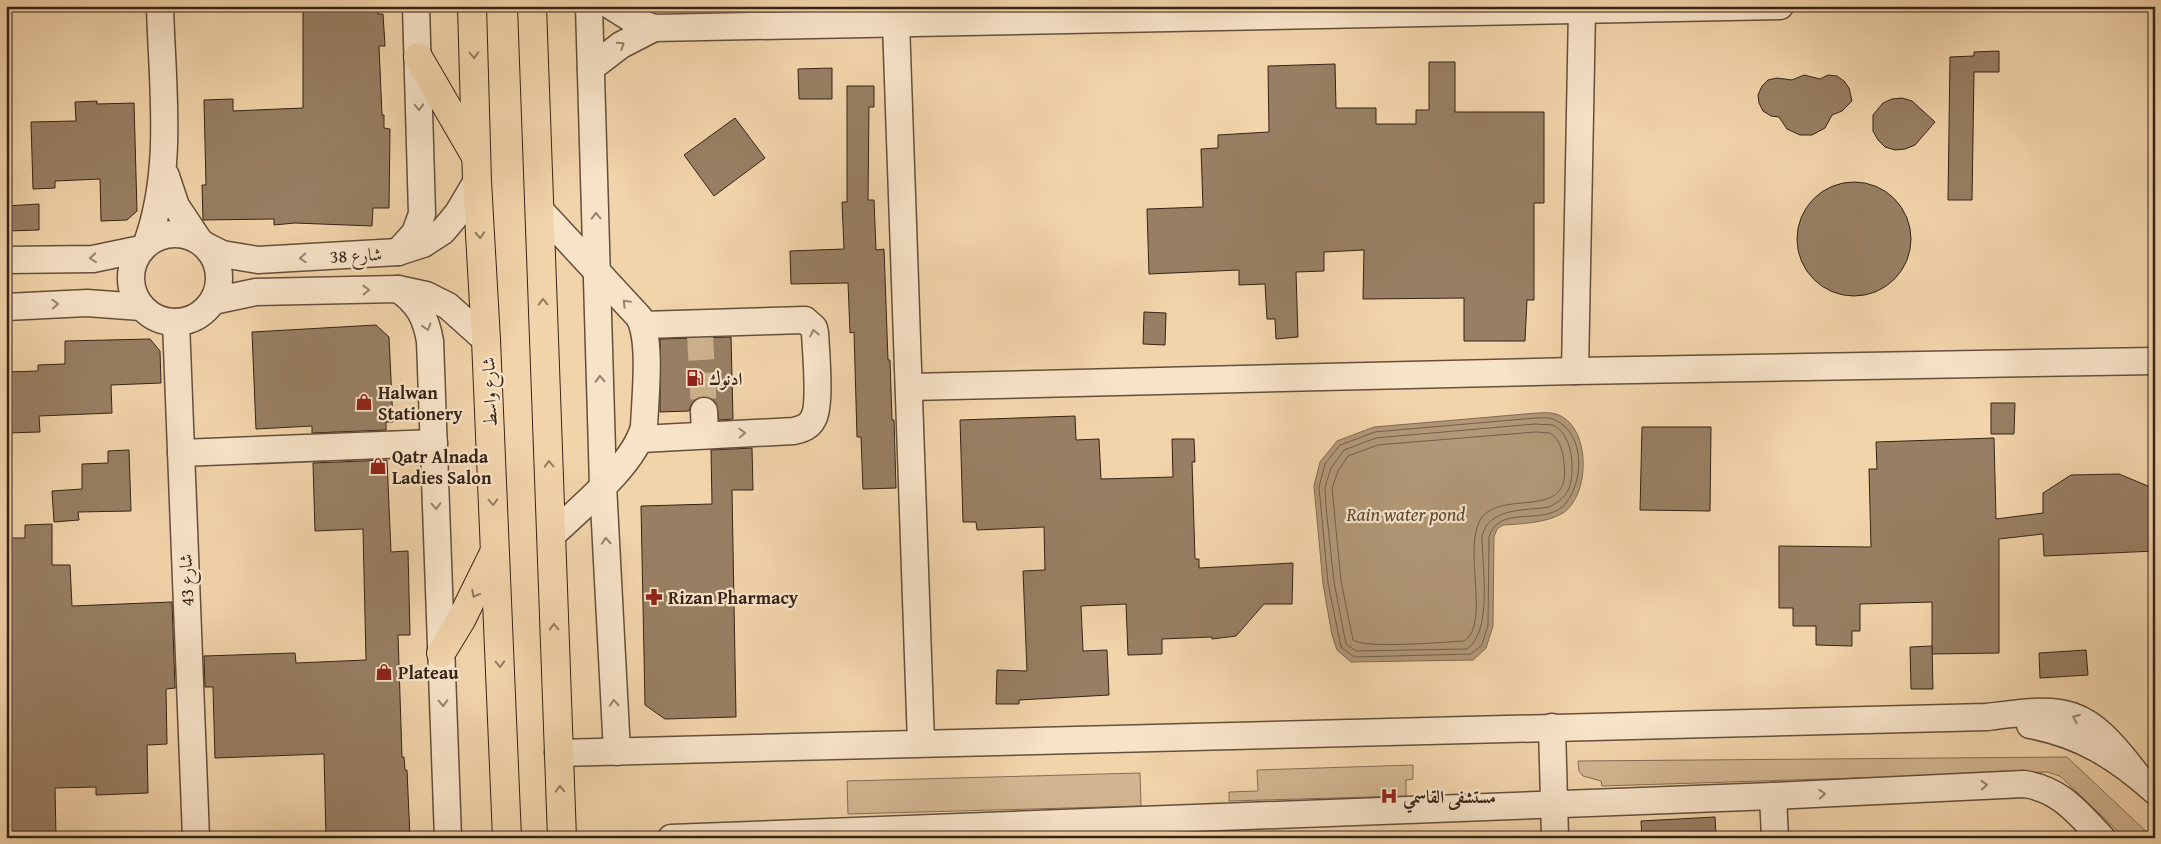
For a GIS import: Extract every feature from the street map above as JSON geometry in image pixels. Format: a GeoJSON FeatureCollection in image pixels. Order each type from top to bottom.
{"type":"FeatureCollection","features":[{"type":"Feature","properties":{"kind":"main road","name":"شارع واسط"},"geometry":{"type":"LineString","coordinates":[[472,6],[477,169],[507,838]]}},
{"type":"Feature","properties":{"kind":"main road"},"geometry":{"type":"LineString","coordinates":[[532,6],[562,838]]}},
{"type":"Feature","properties":{"kind":"main road"},"geometry":{"type":"LineString","coordinates":[[418,57],[477,169]]}},
{"type":"Feature","properties":{"kind":"main road"},"geometry":{"type":"LineString","coordinates":[[441,653],[461,620],[495,550]]}},
{"type":"Feature","properties":{"kind":"street"},"geometry":{"type":"LineString","coordinates":[[160,6],[164,167],[159,206],[144,246],[134,260],[131,285],[134,297],[141,308],[157,319],[176,322],[197,316],[213,301],[218,287],[219,272],[215,258],[176,206],[168,187],[164,167]]}},
{"type":"Feature","properties":{"kind":"street"},"geometry":{"type":"LineString","coordinates":[[398,252],[415,233],[422,214],[416,6]]}},
{"type":"Feature","properties":{"kind":"street"},"geometry":{"type":"LineString","coordinates":[[589,6],[603,485],[617,752]]}},
{"type":"Feature","properties":{"kind":"street"},"geometry":{"type":"LineString","coordinates":[[611,6],[635,21],[654,28]]}},
{"type":"Feature","properties":{"kind":"street"},"geometry":{"type":"LineString","coordinates":[[591,68],[620,45],[654,28],[841,15],[896,23],[1780,6]]}},
{"type":"Feature","properties":{"kind":"street"},"geometry":{"type":"LineString","coordinates":[[1575,371],[1582,10]]}},
{"type":"Feature","properties":{"kind":"street"},"geometry":{"type":"LineString","coordinates":[[896,23],[921,743]]}},
{"type":"Feature","properties":{"kind":"street","name":"شارع 38"},"geometry":{"type":"LineString","coordinates":[[202,242],[222,254],[258,260],[398,252],[423,244],[443,231],[458,213],[477,169]]}},
{"type":"Feature","properties":{"kind":"street"},"geometry":{"type":"LineString","coordinates":[[540,210],[634,311],[643,325],[646,342],[645,415],[641,439],[630,457],[551,536]]}},
{"type":"Feature","properties":{"kind":"street"},"geometry":{"type":"LineString","coordinates":[[6,260],[93,259],[144,246],[163,235],[181,234],[202,242]]}},
{"type":"Feature","properties":{"kind":"street"},"geometry":{"type":"LineString","coordinates":[[398,289],[410,297],[420,310],[427,325],[430,340],[448,838]]}},
{"type":"Feature","properties":{"kind":"street","name":"شارع 38"},"geometry":{"type":"LineString","coordinates":[[213,301],[256,292],[398,289],[426,295],[448,306],[486,340]]}},
{"type":"Feature","properties":{"kind":"street"},"geometry":{"type":"LineString","coordinates":[[6,307],[87,303],[141,308]]}},
{"type":"Feature","properties":{"kind":"street"},"geometry":{"type":"LineString","coordinates":[[641,439],[705,422],[794,431],[802,429],[809,424],[817,409],[816,334],[810,323],[799,319],[700,330],[643,325]]}},
{"type":"Feature","properties":{"kind":"street","name":"شارع 43"},"geometry":{"type":"LineString","coordinates":[[176,322],[196,838]]}},
{"type":"Feature","properties":{"kind":"street"},"geometry":{"type":"LineString","coordinates":[[908,387],[1575,371],[2152,363]]}},
{"type":"Feature","properties":{"kind":"street"},"geometry":{"type":"LineString","coordinates":[[181,453],[434,443]]}},
{"type":"Feature","properties":{"kind":"street"},"geometry":{"type":"LineString","coordinates":[[558,754],[921,743],[1987,717],[2036,710],[2072,716],[2104,734],[2145,782]]}},
{"type":"Feature","properties":{"kind":"street"},"geometry":{"type":"LineString","coordinates":[[1552,727],[1555,838]]}},
{"type":"Feature","properties":{"kind":"street"},"geometry":{"type":"LineString","coordinates":[[671,838],[1186,828],[1554,805],[2024,784],[2039,786],[2065,799],[2102,838]]}},
{"type":"Feature","properties":{"kind":"street"},"geometry":{"type":"LineString","coordinates":[[1773,796],[1775,838]]}},
{"type":"Feature","properties":{"kind":"shaded area"},"geometry":{"type":"Polygon","coordinates":[[[2067,757],[2153,838],[2125,838],[2060,776],[2047,772],[1602,786],[1601,781],[1583,776],[1579,771],[1578,761],[2067,757]]]}},
{"type":"Feature","properties":{"kind":"shaded area"},"geometry":{"type":"Polygon","coordinates":[[[1413,765],[1413,779],[1406,780],[1406,796],[1229,801],[1229,792],[1258,791],[1257,770],[1413,765]]]}},
{"type":"Feature","properties":{"kind":"shaded area"},"geometry":{"type":"Polygon","coordinates":[[[1140,773],[1141,806],[848,814],[847,781],[1140,773]]]}},
{"type":"Feature","properties":{"kind":"water","name":"Rain water pond"},"geometry":{"type":"Polygon","coordinates":[[[1537,413],[1556,414],[1567,421],[1576,431],[1581,445],[1583,461],[1579,491],[1572,504],[1557,516],[1541,521],[1503,525],[1497,529],[1494,537],[1493,626],[1486,648],[1473,660],[1351,662],[1337,650],[1332,635],[1323,584],[1314,486],[1320,462],[1337,441],[1374,427],[1537,413]]]}},
{"type":"Feature","properties":{"kind":"building"},"geometry":{"type":"Polygon","coordinates":[[[303,6],[378,6],[378,14],[383,14],[385,46],[379,46],[382,115],[384,115],[384,128],[390,129],[389,208],[373,208],[372,226],[295,223],[274,225],[274,219],[203,220],[202,185],[206,185],[204,100],[233,99],[233,111],[303,108],[303,6]]]}},
{"type":"Feature","properties":{"kind":"building"},"geometry":{"type":"Polygon","coordinates":[[[1999,51],[1999,72],[1974,72],[1972,200],[1948,200],[1950,57],[1974,56],[1974,52],[1999,51]]]}},
{"type":"Feature","properties":{"kind":"building"},"geometry":{"type":"Polygon","coordinates":[[[1429,62],[1455,62],[1455,112],[1544,112],[1544,203],[1534,203],[1534,300],[1527,300],[1525,341],[1464,341],[1464,298],[1363,299],[1364,250],[1324,252],[1324,271],[1296,272],[1298,337],[1276,339],[1275,319],[1267,319],[1265,284],[1239,285],[1239,270],[1149,274],[1147,209],[1203,207],[1201,149],[1218,148],[1218,135],[1269,132],[1268,66],[1335,64],[1336,108],[1376,108],[1376,124],[1416,124],[1416,110],[1429,110],[1429,62]]]}},
{"type":"Feature","properties":{"kind":"building"},"geometry":{"type":"Polygon","coordinates":[[[832,68],[832,99],[799,99],[798,69],[832,68]]]}},
{"type":"Feature","properties":{"kind":"building"},"geometry":{"type":"Polygon","coordinates":[[[1804,75],[1820,79],[1828,75],[1837,76],[1849,88],[1852,101],[1842,111],[1832,115],[1825,128],[1812,135],[1800,135],[1787,129],[1779,117],[1771,116],[1763,111],[1759,103],[1758,95],[1762,86],[1768,80],[1777,78],[1792,80],[1804,75]]]}},
{"type":"Feature","properties":{"kind":"building"},"geometry":{"type":"Polygon","coordinates":[[[847,86],[874,86],[874,107],[869,107],[868,200],[874,200],[876,250],[884,249],[888,360],[890,360],[892,420],[894,420],[896,488],[863,489],[861,437],[857,437],[854,332],[850,333],[848,283],[791,284],[790,251],[844,249],[842,202],[847,202],[847,86]]]}},
{"type":"Feature","properties":{"kind":"building"},"geometry":{"type":"Polygon","coordinates":[[[1902,98],[1912,101],[1935,122],[1915,145],[1895,150],[1885,147],[1878,140],[1873,131],[1873,115],[1883,103],[1892,99],[1902,98]]]}},
{"type":"Feature","properties":{"kind":"building"},"geometry":{"type":"Polygon","coordinates":[[[97,101],[97,104],[134,103],[137,211],[127,220],[101,221],[100,179],[55,181],[55,188],[33,189],[31,122],[76,121],[75,102],[97,101]]]}},
{"type":"Feature","properties":{"kind":"building"},"geometry":{"type":"Polygon","coordinates":[[[735,118],[765,158],[714,196],[684,155],[735,118]]]}},
{"type":"Feature","properties":{"kind":"building"},"geometry":{"type":"Polygon","coordinates":[[[1854,182],[1876,186],[1894,199],[1907,217],[1911,239],[1907,261],[1894,279],[1876,292],[1854,296],[1832,292],[1814,279],[1801,261],[1797,239],[1801,217],[1814,199],[1832,186],[1854,182]]]}},
{"type":"Feature","properties":{"kind":"building"},"geometry":{"type":"Polygon","coordinates":[[[39,204],[39,230],[6,231],[6,206],[39,204]]]}},
{"type":"Feature","properties":{"kind":"building"},"geometry":{"type":"Polygon","coordinates":[[[1144,312],[1166,313],[1165,345],[1143,344],[1144,312]]]}},
{"type":"Feature","properties":{"kind":"building"},"geometry":{"type":"Polygon","coordinates":[[[376,325],[389,337],[393,422],[386,422],[386,430],[312,433],[312,426],[256,429],[252,332],[376,325]]]}},
{"type":"Feature","properties":{"kind":"building"},"geometry":{"type":"Polygon","coordinates":[[[731,337],[733,419],[719,420],[716,403],[704,396],[696,399],[689,411],[660,412],[660,339],[731,337]]]}},
{"type":"Feature","properties":{"kind":"building"},"geometry":{"type":"Polygon","coordinates":[[[150,339],[160,351],[161,383],[111,385],[112,413],[39,416],[40,432],[6,433],[6,372],[38,371],[38,365],[65,364],[65,341],[150,339]]]}},
{"type":"Feature","properties":{"kind":"building"},"geometry":{"type":"Polygon","coordinates":[[[1991,403],[2015,403],[2014,434],[1991,434],[1991,403]]]}},
{"type":"Feature","properties":{"kind":"building"},"geometry":{"type":"Polygon","coordinates":[[[1075,416],[1076,440],[1099,439],[1101,479],[1173,477],[1172,439],[1194,439],[1195,462],[1192,462],[1195,559],[1199,559],[1199,568],[1293,563],[1292,604],[1264,604],[1236,636],[1212,639],[1212,637],[1162,639],[1162,654],[1128,655],[1126,604],[1081,606],[1083,651],[1107,650],[1109,695],[1019,700],[1019,704],[996,704],[997,670],[1027,671],[1023,571],[1045,570],[1044,527],[977,530],[976,522],[963,522],[960,420],[1075,416]]]}},
{"type":"Feature","properties":{"kind":"building"},"geometry":{"type":"Polygon","coordinates":[[[1642,427],[1711,427],[1710,511],[1640,510],[1642,427]]]}},
{"type":"Feature","properties":{"kind":"building"},"geometry":{"type":"Polygon","coordinates":[[[1994,438],[1996,519],[2043,513],[2043,493],[2071,475],[2119,474],[2155,489],[2155,551],[2044,556],[2043,534],[1999,539],[1999,653],[1932,654],[1932,602],[1860,604],[1860,631],[1852,631],[1852,646],[1816,645],[1816,626],[1793,626],[1793,608],[1779,608],[1779,546],[1871,547],[1869,469],[1877,469],[1876,442],[1994,438]]]}},
{"type":"Feature","properties":{"kind":"building"},"geometry":{"type":"Polygon","coordinates":[[[752,448],[753,490],[732,490],[736,717],[665,719],[645,705],[641,506],[712,504],[711,450],[752,448]]]}},
{"type":"Feature","properties":{"kind":"building"},"geometry":{"type":"Polygon","coordinates":[[[129,450],[131,511],[78,512],[79,520],[54,522],[52,491],[82,489],[82,464],[108,463],[108,451],[129,450]]]}},
{"type":"Feature","properties":{"kind":"building"},"geometry":{"type":"Polygon","coordinates":[[[387,460],[391,552],[408,551],[410,635],[398,635],[402,757],[404,757],[405,770],[407,770],[410,838],[326,838],[324,754],[215,758],[213,687],[205,687],[204,656],[295,653],[296,663],[366,660],[363,529],[315,531],[313,463],[387,460]]]}},
{"type":"Feature","properties":{"kind":"building"},"geometry":{"type":"Polygon","coordinates":[[[52,524],[52,565],[70,565],[72,606],[172,602],[175,688],[166,689],[167,744],[147,745],[148,793],[96,795],[96,787],[55,788],[56,838],[6,838],[6,538],[25,538],[25,525],[52,524]]]}},
{"type":"Feature","properties":{"kind":"building"},"geometry":{"type":"Polygon","coordinates":[[[1932,646],[1933,689],[1911,689],[1910,647],[1932,646]]]}},
{"type":"Feature","properties":{"kind":"building"},"geometry":{"type":"Polygon","coordinates":[[[2086,650],[2088,675],[2040,678],[2039,653],[2086,650]]]}},
{"type":"Feature","properties":{"kind":"building"},"geometry":{"type":"Polygon","coordinates":[[[1715,817],[1716,836],[1642,838],[1641,821],[1715,817]]]}},
{"type":"Feature","properties":{"kind":"tunnel"},"geometry":{"type":"LineString","coordinates":[[700,334],[704,411]]}},
{"type":"Feature","properties":{"kind":"place","name":"ادنوك"},"geometry":{"type":"Point","coordinates":[695,378]}},
{"type":"Feature","properties":{"kind":"place","name":"Halwan Stationery"},"geometry":{"type":"Point","coordinates":[364,402]}},
{"type":"Feature","properties":{"kind":"place","name":"Qatr Alnada Ladies Salon"},"geometry":{"type":"Point","coordinates":[378,466]}},
{"type":"Feature","properties":{"kind":"place","name":"Rizan Pharmacy"},"geometry":{"type":"Point","coordinates":[654,597]}},
{"type":"Feature","properties":{"kind":"place","name":"Plateau"},"geometry":{"type":"Point","coordinates":[384,672]}},
{"type":"Feature","properties":{"kind":"place","name":"مستشفى القاسمي"},"geometry":{"type":"Point","coordinates":[1389,796]}}]}
